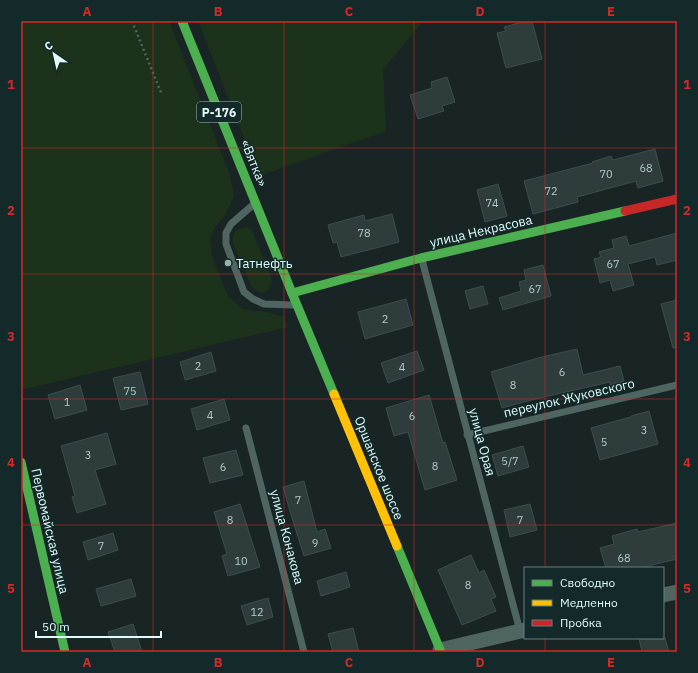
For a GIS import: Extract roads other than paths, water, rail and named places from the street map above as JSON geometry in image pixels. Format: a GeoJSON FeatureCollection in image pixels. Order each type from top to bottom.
{"type":"FeatureCollection","features":[{"type":"Feature","properties":{"kind":"main road","name":"«Вятка»"},"geometry":{"type":"LineString","coordinates":[[182,21],[292,293]]}},
{"type":"Feature","properties":{"kind":"main road","name":"улица Некрасова"},"geometry":{"type":"LineString","coordinates":[[292,293],[421,258],[677,199]]}},
{"type":"Feature","properties":{"kind":"main road","name":"Оршанское шоссе"},"geometry":{"type":"LineString","coordinates":[[292,293],[440,651]]}},
{"type":"Feature","properties":{"kind":"main road","name":"Первомайская улица"},"geometry":{"type":"LineString","coordinates":[[21,462],[65,652]]}},
{"type":"Feature","properties":{"kind":"street"},"geometry":{"type":"LineString","coordinates":[[664,595],[677,592]]}},
{"type":"Feature","properties":{"kind":"street"},"geometry":{"type":"LineString","coordinates":[[440,651],[523,631]]}},
{"type":"Feature","properties":{"kind":"lane"},"geometry":{"type":"LineString","coordinates":[[256,203],[231,224],[226,233],[226,244],[244,292],[253,299],[264,304],[298,306]]}},
{"type":"Feature","properties":{"kind":"lane","name":"улица Орая"},"geometry":{"type":"LineString","coordinates":[[421,258],[467,435],[523,631]]}},
{"type":"Feature","properties":{"kind":"lane","name":"переулок Жуковского"},"geometry":{"type":"LineString","coordinates":[[467,435],[677,385]]}},
{"type":"Feature","properties":{"kind":"lane","name":"улица Конакова"},"geometry":{"type":"LineString","coordinates":[[246,428],[304,652]]}},
{"type":"Feature","properties":{"kind":"place","name":"Татнефть"},"geometry":{"type":"Point","coordinates":[228,263]}}]}
